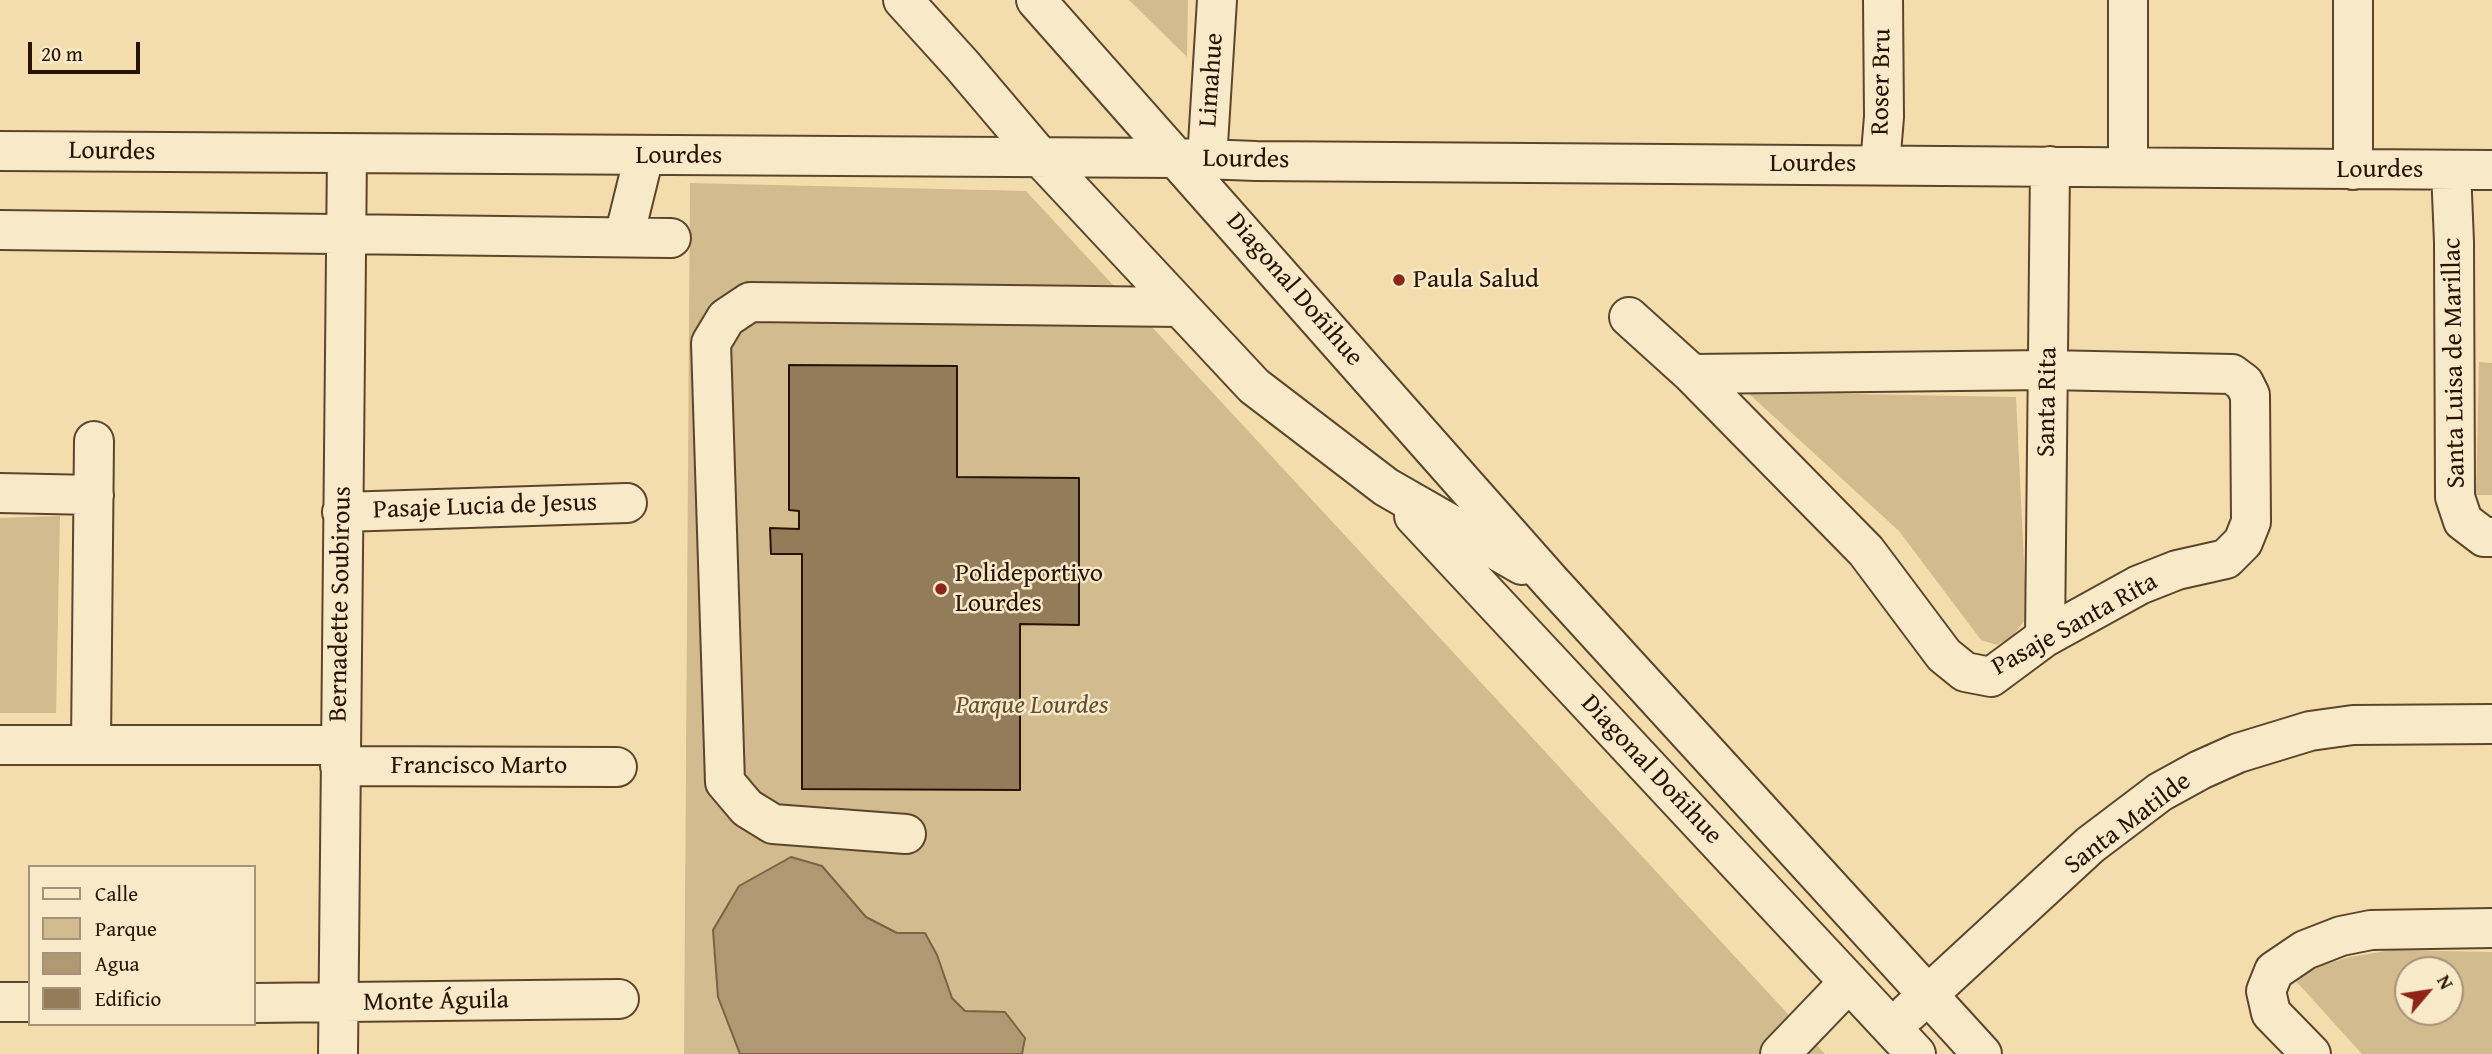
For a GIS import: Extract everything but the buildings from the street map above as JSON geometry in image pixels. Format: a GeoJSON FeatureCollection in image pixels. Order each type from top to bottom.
{"type":"FeatureCollection","features":[{"type":"Feature","properties":{"kind":"street","name":"Diagonal Doñihue"},"geometry":{"type":"LineString","coordinates":[[903,0],[1041,158],[1254,386],[1387,487],[1551,582]]}},
{"type":"Feature","properties":{"kind":"street","name":"Diagonal Doñihue"},"geometry":{"type":"LineString","coordinates":[[1036,0],[1192,159],[1551,582],[1982,1054]]}},
{"type":"Feature","properties":{"kind":"street","name":"Limahue"},"geometry":{"type":"LineString","coordinates":[[1192,159],[1217,0]]}},
{"type":"Feature","properties":{"kind":"street","name":"Roser Bru"},"geometry":{"type":"LineString","coordinates":[[1880,165],[1884,117],[1883,0]]}},
{"type":"Feature","properties":{"kind":"street"},"geometry":{"type":"LineString","coordinates":[[2128,0],[2128,167]]}},
{"type":"Feature","properties":{"kind":"street"},"geometry":{"type":"LineString","coordinates":[[2353,0],[2353,170]]}},
{"type":"Feature","properties":{"kind":"street","name":"Lourdes"},"geometry":{"type":"LineString","coordinates":[[0,151],[2492,170]]}},
{"type":"Feature","properties":{"kind":"street","name":"Bernadette Soubirous"},"geometry":{"type":"LineString","coordinates":[[338,1054],[344,234],[347,154]]}},
{"type":"Feature","properties":{"kind":"street"},"geometry":{"type":"LineString","coordinates":[[624,237],[645,156]]}},
{"type":"Feature","properties":{"kind":"street","name":"Santa Rita"},"geometry":{"type":"LineString","coordinates":[[2045,637],[2050,166]]}},
{"type":"Feature","properties":{"kind":"street","name":"Santa Luisa de Marillac"},"geometry":{"type":"LineString","coordinates":[[2451,170],[2454,242],[2455,497],[2463,521],[2484,537],[2492,537]]}},
{"type":"Feature","properties":{"kind":"street"},"geometry":{"type":"LineString","coordinates":[[0,230],[671,238]]}},
{"type":"Feature","properties":{"kind":"street"},"geometry":{"type":"LineString","coordinates":[[906,834],[773,824],[747,808],[725,782],[711,343],[726,318],[750,302],[1180,307]]}},
{"type":"Feature","properties":{"kind":"street","name":"Pasaje Santa Rita"},"geometry":{"type":"LineString","coordinates":[[1629,317],[1692,374],[1866,551],[1944,655],[1965,672],[1991,677],[2045,637],[2139,586],[2177,570],[2226,559],[2243,542],[2251,522],[2249,395],[2244,383],[2232,374],[2048,370],[1692,374]]}},
{"type":"Feature","properties":{"kind":"street"},"geometry":{"type":"LineString","coordinates":[[91,745],[94,441]]}},
{"type":"Feature","properties":{"kind":"street","name":"Diagonal Doñihue"},"geometry":{"type":"LineString","coordinates":[[1387,487],[1904,1041]]}},
{"type":"Feature","properties":{"kind":"street"},"geometry":{"type":"LineString","coordinates":[[0,493],[94,495]]}},
{"type":"Feature","properties":{"kind":"street","name":"Pasaje Lucia de Jesus"},"geometry":{"type":"LineString","coordinates":[[342,512],[627,503]]}},
{"type":"Feature","properties":{"kind":"street","name":"Santa Matilde"},"geometry":{"type":"LineString","coordinates":[[1904,1041],[1927,995],[2090,845],[2160,792],[2200,770],[2238,753],[2310,731],[2353,725],[2492,724]]}},
{"type":"Feature","properties":{"kind":"street","name":"Francisco Marto"},"geometry":{"type":"LineString","coordinates":[[0,745],[91,745],[617,767]]}},
{"type":"Feature","properties":{"kind":"street"},"geometry":{"type":"LineString","coordinates":[[2311,1054],[2271,1013],[2266,991],[2274,971],[2305,950],[2341,936],[2371,930],[2492,928]]}},
{"type":"Feature","properties":{"kind":"street"},"geometry":{"type":"LineString","coordinates":[[1780,1054],[1849,982]]}},
{"type":"Feature","properties":{"kind":"street","name":"Monte Águila"},"geometry":{"type":"LineString","coordinates":[[256,1003],[619,999]]}},
{"type":"Feature","properties":{"kind":"street"},"geometry":{"type":"LineString","coordinates":[[0,1002],[28,1002]]}},
{"type":"Feature","properties":{"kind":"green space"},"geometry":{"type":"Polygon","coordinates":[[[1129,0],[1188,0],[1187,57],[1129,0]]]}},
{"type":"Feature","properties":{"kind":"green space","name":"Parque Lourdes"},"geometry":{"type":"Polygon","coordinates":[[[690,183],[1026,191],[1825,1054],[684,1054],[690,183]]]}},
{"type":"Feature","properties":{"kind":"green space"},"geometry":{"type":"Polygon","coordinates":[[[2479,362],[2492,363],[2492,495],[2476,495],[2479,362]]]}},
{"type":"Feature","properties":{"kind":"green space"},"geometry":{"type":"Polygon","coordinates":[[[1747,392],[2016,397],[2025,583],[2024,621],[2012,637],[1997,645],[1981,640],[1899,531],[1747,392]]]}},
{"type":"Feature","properties":{"kind":"green space"},"geometry":{"type":"Polygon","coordinates":[[[60,516],[56,713],[0,713],[0,518],[60,516]]]}},
{"type":"Feature","properties":{"kind":"green space"},"geometry":{"type":"Polygon","coordinates":[[[2392,950],[2492,952],[2492,1054],[2362,1054],[2295,980],[2322,965],[2392,950]]]}},
{"type":"Feature","properties":{"kind":"water"},"geometry":{"type":"Polygon","coordinates":[[[791,857],[822,866],[866,917],[897,933],[925,933],[937,955],[952,998],[965,1011],[1005,1012],[1025,1038],[1022,1054],[740,1054],[718,997],[713,930],[739,886],[791,857]]]}},
{"type":"Feature","properties":{"kind":"place","name":"Paula Salud"},"geometry":{"type":"Point","coordinates":[1399,280]}},
{"type":"Feature","properties":{"kind":"place","name":"Polideportivo Lourdes"},"geometry":{"type":"Point","coordinates":[941,589]}}]}
